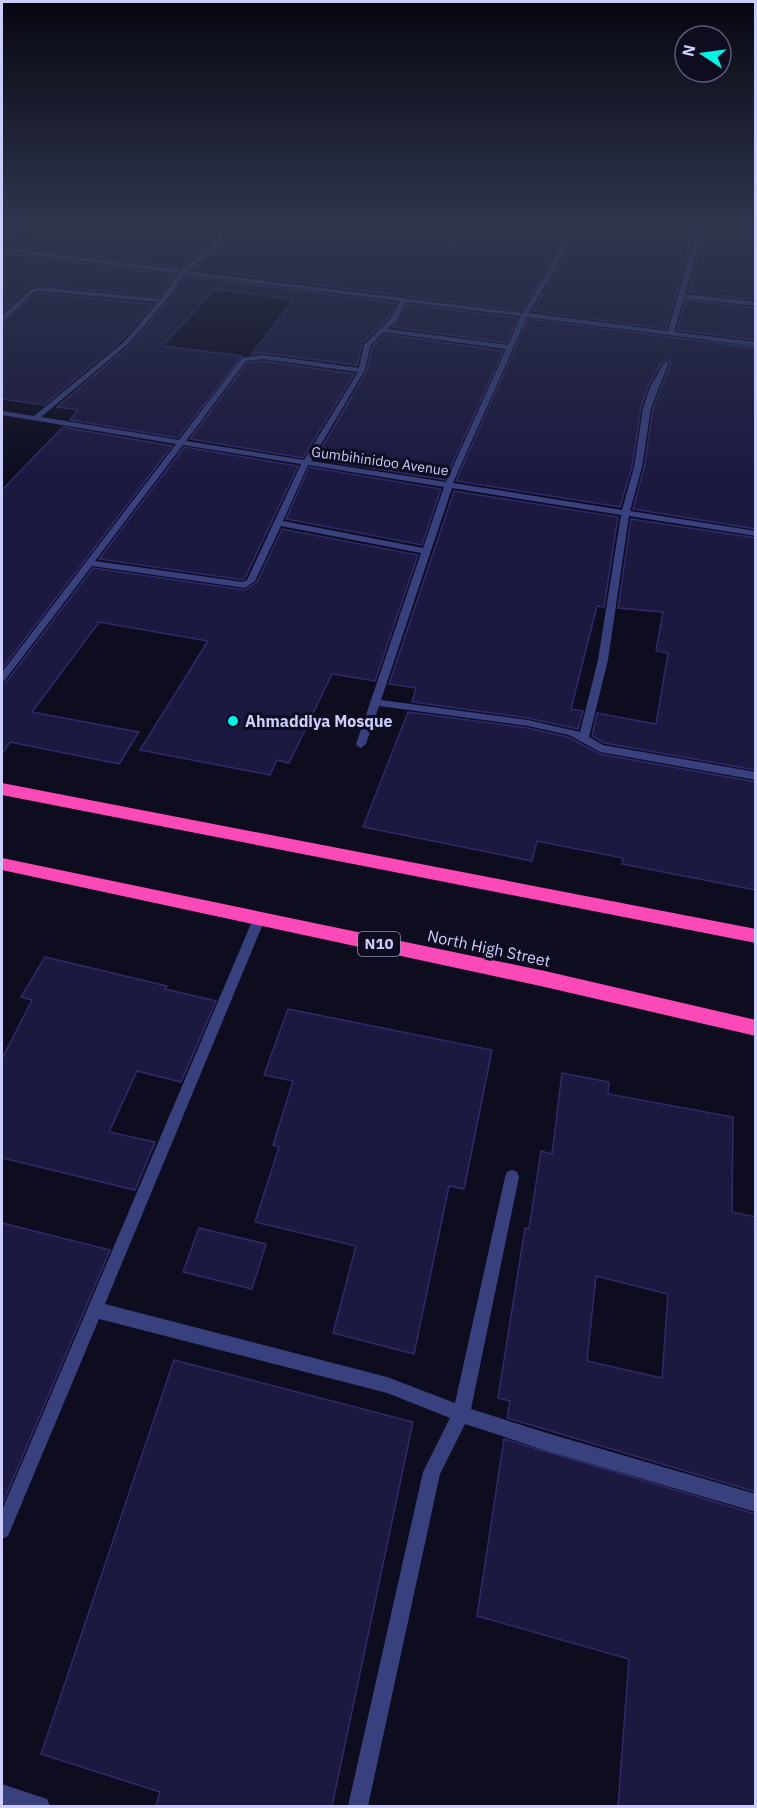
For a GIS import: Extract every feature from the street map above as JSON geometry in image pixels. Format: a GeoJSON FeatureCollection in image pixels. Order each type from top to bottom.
{"type":"FeatureCollection","features":[{"type":"Feature","properties":{"kind":"highway"},"geometry":{"type":"LineString","coordinates":[[2,789],[756,936]]}},
{"type":"Feature","properties":{"kind":"highway","name":"North High Street"},"geometry":{"type":"LineString","coordinates":[[2,864],[545,980],[756,1028]]}},
{"type":"Feature","properties":{"kind":"street"},"geometry":{"type":"LineString","coordinates":[[2,319],[13,308]]}},
{"type":"Feature","properties":{"kind":"street"},"geometry":{"type":"LineString","coordinates":[[36,418],[126,343],[157,308]]}},
{"type":"Feature","properties":{"kind":"street"},"geometry":{"type":"LineString","coordinates":[[90,563],[245,585],[251,581],[305,464],[362,370],[367,345],[393,320],[399,308]]}},
{"type":"Feature","properties":{"kind":"street"},"geometry":{"type":"LineString","coordinates":[[480,308],[756,344]]}},
{"type":"Feature","properties":{"kind":"street"},"geometry":{"type":"LineString","coordinates":[[361,744],[449,484],[528,308]]}},
{"type":"Feature","properties":{"kind":"street"},"geometry":{"type":"LineString","coordinates":[[671,332],[678,308]]}},
{"type":"Feature","properties":{"kind":"street"},"geometry":{"type":"LineString","coordinates":[[382,330],[510,347]]}},
{"type":"Feature","properties":{"kind":"street"},"geometry":{"type":"LineString","coordinates":[[2,678],[244,359],[263,357],[362,370]]}},
{"type":"Feature","properties":{"kind":"street"},"geometry":{"type":"LineString","coordinates":[[583,740],[603,660],[625,513],[638,466],[647,408],[654,387],[668,363]]}},
{"type":"Feature","properties":{"kind":"street","name":"Gumbihinidoo Avenue"},"geometry":{"type":"LineString","coordinates":[[2,412],[305,464],[449,484],[756,534]]}},
{"type":"Feature","properties":{"kind":"street"},"geometry":{"type":"LineString","coordinates":[[278,523],[426,551]]}},
{"type":"Feature","properties":{"kind":"street"},"geometry":{"type":"LineString","coordinates":[[375,702],[528,723],[572,732],[600,748],[756,776]]}},
{"type":"Feature","properties":{"kind":"street"},"geometry":{"type":"LineString","coordinates":[[2,1530],[259,919]]}},
{"type":"Feature","properties":{"kind":"street"},"geometry":{"type":"LineString","coordinates":[[358,1806],[432,1472],[461,1414],[512,1177]]}},
{"type":"Feature","properties":{"kind":"street"},"geometry":{"type":"LineString","coordinates":[[96,1310],[387,1384],[461,1414],[550,1443],[756,1503]]}},
{"type":"Feature","properties":{"kind":"street"},"geometry":{"type":"LineString","coordinates":[[2,1794],[40,1806]]}},
{"type":"Feature","properties":{"kind":"building"},"geometry":{"type":"Polygon","coordinates":[[[19,308],[149,308],[122,340],[44,405],[2,399],[2,323],[19,308]]]}},
{"type":"Feature","properties":{"kind":"building"},"geometry":{"type":"Polygon","coordinates":[[[162,308],[197,308],[162,346],[242,356],[178,438],[70,420],[78,410],[57,407],[130,345],[162,308]]]}},
{"type":"Feature","properties":{"kind":"building"},"geometry":{"type":"Polygon","coordinates":[[[287,308],[393,308],[388,318],[362,343],[357,365],[263,353],[252,354],[287,308]]]}},
{"type":"Feature","properties":{"kind":"building"},"geometry":{"type":"Polygon","coordinates":[[[404,308],[442,308],[518,318],[507,343],[392,327],[404,308]]]}},
{"type":"Feature","properties":{"kind":"building"},"geometry":{"type":"Polygon","coordinates":[[[501,308],[524,308],[522,311],[501,308]]]}},
{"type":"Feature","properties":{"kind":"building"},"geometry":{"type":"Polygon","coordinates":[[[535,308],[672,308],[666,329],[533,311],[535,308]]]}},
{"type":"Feature","properties":{"kind":"building"},"geometry":{"type":"Polygon","coordinates":[[[683,308],[756,308],[756,340],[677,330],[683,308]]]}},
{"type":"Feature","properties":{"kind":"building"},"geometry":{"type":"Polygon","coordinates":[[[528,319],[756,348],[756,529],[633,509],[644,468],[653,409],[671,363],[669,360],[662,362],[648,386],[641,407],[632,467],[620,507],[456,481],[528,319]]]}},
{"type":"Feature","properties":{"kind":"building"},"geometry":{"type":"Polygon","coordinates":[[[385,334],[503,351],[445,480],[315,459],[367,371],[372,347],[385,334]]]}},
{"type":"Feature","properties":{"kind":"building"},"geometry":{"type":"Polygon","coordinates":[[[263,361],[354,374],[303,458],[190,439],[247,363],[263,361]]]}},
{"type":"Feature","properties":{"kind":"building"},"geometry":{"type":"Polygon","coordinates":[[[63,427],[172,446],[2,669],[2,490],[63,427]]]}},
{"type":"Feature","properties":{"kind":"building"},"geometry":{"type":"Polygon","coordinates":[[[184,447],[298,466],[243,580],[99,559],[184,447]]]}},
{"type":"Feature","properties":{"kind":"building"},"geometry":{"type":"Polygon","coordinates":[[[309,467],[441,489],[422,545],[286,519],[309,467]]]}},
{"type":"Feature","properties":{"kind":"building"},"geometry":{"type":"Polygon","coordinates":[[[454,491],[618,517],[604,607],[597,606],[571,709],[583,711],[578,729],[528,718],[412,702],[416,688],[389,684],[454,491]]]}},
{"type":"Feature","properties":{"kind":"building"},"geometry":{"type":"Polygon","coordinates":[[[631,519],[756,538],[756,770],[604,743],[592,736],[597,713],[656,724],[668,653],[656,651],[663,612],[618,608],[631,519]]]}},
{"type":"Feature","properties":{"kind":"building"},"geometry":{"type":"Polygon","coordinates":[[[282,529],[418,555],[375,681],[332,674],[289,763],[277,760],[270,775],[140,750],[208,641],[99,622],[32,712],[139,732],[119,764],[10,742],[2,754],[2,683],[7,681],[93,568],[245,590],[257,582],[282,529]]]}},
{"type":"Feature","properties":{"kind":"building"},"geometry":{"type":"Polygon","coordinates":[[[408,712],[528,728],[568,737],[600,754],[756,782],[756,890],[622,864],[623,858],[537,841],[532,861],[363,827],[408,712]]]}},
{"type":"Feature","properties":{"kind":"building"},"geometry":{"type":"Polygon","coordinates":[[[45,957],[167,986],[165,989],[216,1001],[181,1082],[137,1071],[109,1132],[155,1142],[135,1190],[2,1158],[2,1059],[32,1000],[21,997],[45,957]]]}},
{"type":"Feature","properties":{"kind":"building"},"geometry":{"type":"Polygon","coordinates":[[[288,1009],[492,1050],[464,1189],[449,1186],[414,1354],[333,1333],[356,1246],[255,1222],[279,1147],[273,1145],[293,1081],[264,1075],[288,1009]]]}},
{"type":"Feature","properties":{"kind":"building"},"geometry":{"type":"Polygon","coordinates":[[[562,1073],[609,1082],[608,1094],[733,1117],[732,1212],[756,1217],[756,1492],[507,1418],[510,1401],[498,1398],[525,1228],[529,1229],[541,1151],[552,1154],[562,1073]],[[596,1276],[587,1361],[662,1378],[668,1294],[596,1276]]]}},
{"type":"Feature","properties":{"kind":"building"},"geometry":{"type":"Polygon","coordinates":[[[2,1223],[110,1250],[2,1505],[2,1223]]]}},
{"type":"Feature","properties":{"kind":"building"},"geometry":{"type":"Polygon","coordinates":[[[199,1228],[266,1244],[252,1289],[183,1272],[199,1228]]]}},
{"type":"Feature","properties":{"kind":"building"},"geometry":{"type":"Polygon","coordinates":[[[174,1360],[413,1422],[332,1806],[156,1806],[160,1792],[41,1754],[174,1360]]]}},
{"type":"Feature","properties":{"kind":"building"},"geometry":{"type":"Polygon","coordinates":[[[504,1439],[756,1514],[756,1806],[618,1806],[629,1659],[477,1616],[504,1439]]]}},
{"type":"Feature","properties":{"kind":"waterway"},"geometry":{"type":"LineString","coordinates":[[703,342],[756,347]]}},
{"type":"Feature","properties":{"kind":"place","name":"Ahmaddiya Mosque"},"geometry":{"type":"Point","coordinates":[233,721]}}]}
